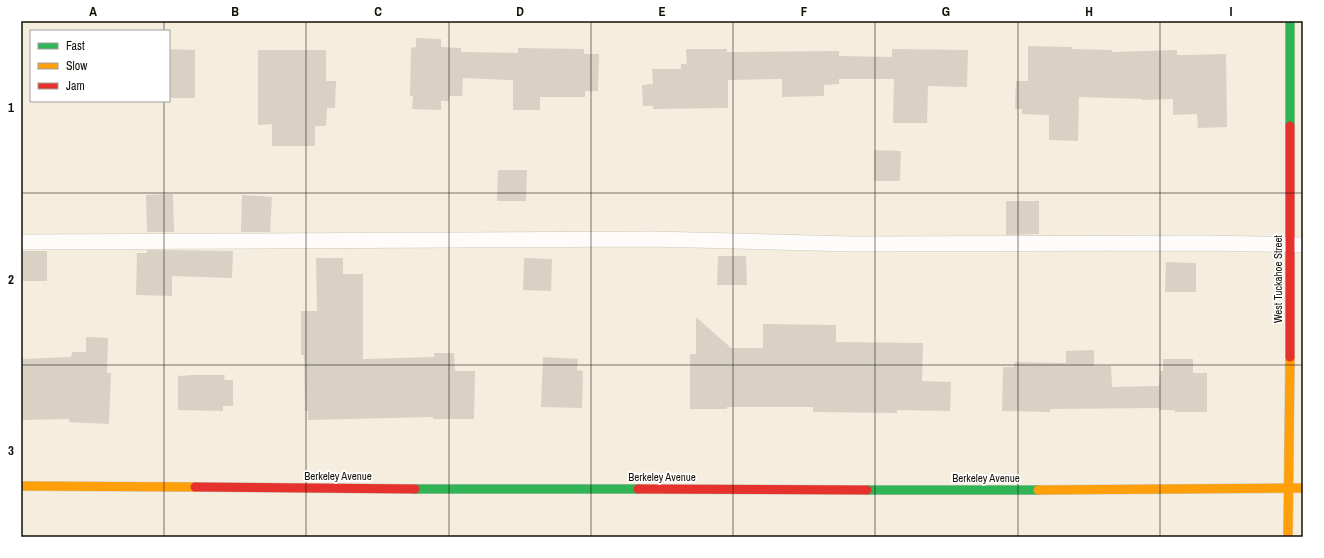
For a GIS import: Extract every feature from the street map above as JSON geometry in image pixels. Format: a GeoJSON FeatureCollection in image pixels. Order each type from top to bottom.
{"type":"FeatureCollection","features":[{"type":"Feature","properties":{"kind":"street","name":"West Tuckahoe Street"},"geometry":{"type":"LineString","coordinates":[[1288,537],[1297,245],[1290,21]]}},
{"type":"Feature","properties":{"kind":"street","name":"Berkeley Avenue"},"geometry":{"type":"LineString","coordinates":[[21,486],[436,489],[1037,490],[1303,488]]}},
{"type":"Feature","properties":{"kind":"lane"},"geometry":{"type":"LineString","coordinates":[[21,242],[652,239],[853,244],[1206,243],[1297,245]]}},
{"type":"Feature","properties":{"kind":"building"},"geometry":{"type":"Polygon","coordinates":[[[416,38],[441,39],[441,47],[461,48],[461,52],[518,53],[518,48],[584,49],[584,54],[599,54],[598,91],[585,91],[585,97],[540,97],[540,110],[513,110],[513,80],[463,78],[462,96],[449,96],[449,101],[441,101],[441,110],[412,109],[413,96],[410,96],[411,48],[416,47],[416,38]]]}},
{"type":"Feature","properties":{"kind":"building"},"geometry":{"type":"Polygon","coordinates":[[[1028,46],[1072,47],[1072,49],[1112,50],[1112,52],[1177,50],[1177,55],[1226,54],[1227,127],[1198,128],[1197,114],[1173,115],[1173,99],[1142,100],[1079,97],[1078,141],[1049,140],[1049,115],[1022,114],[1022,109],[1015,109],[1016,81],[1028,81],[1028,46]]]}},
{"type":"Feature","properties":{"kind":"building"},"geometry":{"type":"Polygon","coordinates":[[[170,49],[195,50],[195,98],[170,98],[170,49]]]}},
{"type":"Feature","properties":{"kind":"building"},"geometry":{"type":"Polygon","coordinates":[[[686,49],[727,49],[727,52],[839,51],[839,56],[892,57],[892,49],[968,50],[967,87],[928,86],[927,123],[893,123],[894,79],[839,79],[839,84],[824,85],[824,96],[782,97],[782,79],[728,80],[728,108],[653,109],[653,106],[643,106],[642,85],[653,84],[652,69],[681,69],[681,64],[687,64],[686,49]]]}},
{"type":"Feature","properties":{"kind":"building"},"geometry":{"type":"Polygon","coordinates":[[[258,50],[326,50],[326,81],[336,81],[335,108],[327,108],[326,126],[315,126],[315,146],[272,146],[272,124],[258,125],[258,50]]]}},
{"type":"Feature","properties":{"kind":"building"},"geometry":{"type":"Polygon","coordinates":[[[874,150],[901,151],[900,181],[874,181],[874,150]]]}},
{"type":"Feature","properties":{"kind":"building"},"geometry":{"type":"Polygon","coordinates":[[[498,170],[527,170],[526,201],[497,201],[498,170]]]}},
{"type":"Feature","properties":{"kind":"building"},"geometry":{"type":"Polygon","coordinates":[[[173,194],[174,232],[147,232],[146,195],[173,194]]]}},
{"type":"Feature","properties":{"kind":"building"},"geometry":{"type":"Polygon","coordinates":[[[242,195],[272,197],[270,232],[241,232],[242,195]]]}},
{"type":"Feature","properties":{"kind":"building"},"geometry":{"type":"Polygon","coordinates":[[[1006,201],[1039,201],[1039,234],[1006,235],[1006,201]]]}},
{"type":"Feature","properties":{"kind":"building"},"geometry":{"type":"Polygon","coordinates":[[[147,250],[233,251],[232,278],[172,276],[172,296],[136,295],[137,253],[147,253],[147,250]]]}},
{"type":"Feature","properties":{"kind":"building"},"geometry":{"type":"Polygon","coordinates":[[[23,251],[47,251],[47,281],[23,281],[23,251]]]}},
{"type":"Feature","properties":{"kind":"building"},"geometry":{"type":"Polygon","coordinates":[[[718,256],[746,256],[747,285],[717,285],[718,256]]]}},
{"type":"Feature","properties":{"kind":"building"},"geometry":{"type":"Polygon","coordinates":[[[316,258],[343,258],[343,274],[363,274],[363,359],[434,357],[434,353],[454,353],[455,371],[475,371],[474,419],[433,419],[433,417],[308,420],[308,411],[305,411],[304,355],[301,355],[301,311],[317,311],[316,258]]]}},
{"type":"Feature","properties":{"kind":"building"},"geometry":{"type":"Polygon","coordinates":[[[524,258],[552,259],[551,291],[523,290],[524,258]]]}},
{"type":"Feature","properties":{"kind":"building"},"geometry":{"type":"Polygon","coordinates":[[[1166,262],[1196,263],[1196,292],[1165,292],[1166,262]]]}},
{"type":"Feature","properties":{"kind":"building"},"geometry":{"type":"Polygon","coordinates":[[[696,317],[731,348],[763,348],[763,324],[836,325],[836,342],[923,343],[922,381],[951,382],[950,411],[897,410],[897,413],[813,412],[813,407],[727,407],[727,409],[690,409],[690,354],[696,354],[696,317]]]}},
{"type":"Feature","properties":{"kind":"building"},"geometry":{"type":"Polygon","coordinates":[[[86,337],[108,338],[107,373],[111,373],[109,424],[69,422],[69,419],[21,420],[21,359],[71,357],[72,352],[86,352],[86,337]]]}},
{"type":"Feature","properties":{"kind":"building"},"geometry":{"type":"Polygon","coordinates":[[[1094,350],[1094,366],[1111,366],[1112,387],[1159,386],[1160,371],[1163,371],[1163,359],[1193,359],[1193,373],[1207,373],[1207,412],[1175,412],[1175,410],[1159,410],[1159,408],[1050,409],[1050,412],[1002,411],[1003,367],[1014,367],[1015,362],[1066,363],[1066,351],[1094,350]]]}},
{"type":"Feature","properties":{"kind":"building"},"geometry":{"type":"Polygon","coordinates":[[[543,357],[578,359],[577,370],[583,371],[582,408],[541,407],[543,357]]]}},
{"type":"Feature","properties":{"kind":"building"},"geometry":{"type":"Polygon","coordinates":[[[225,375],[224,380],[233,380],[233,406],[223,406],[223,411],[178,410],[178,376],[225,375]]]}},
{"type":"Feature","properties":{"kind":"traffic: fast"},"geometry":{"type":"LineString","coordinates":[[1290,21],[1290,126]]}},
{"type":"Feature","properties":{"kind":"traffic: fast"},"geometry":{"type":"LineString","coordinates":[[415,489],[638,489]]}},
{"type":"Feature","properties":{"kind":"traffic: fast"},"geometry":{"type":"LineString","coordinates":[[867,490],[1038,490]]}},
{"type":"Feature","properties":{"kind":"traffic: slow"},"geometry":{"type":"LineString","coordinates":[[1288,537],[1290,357]]}},
{"type":"Feature","properties":{"kind":"traffic: slow"},"geometry":{"type":"LineString","coordinates":[[21,486],[195,487]]}},
{"type":"Feature","properties":{"kind":"traffic: slow"},"geometry":{"type":"LineString","coordinates":[[1038,490],[1303,488]]}},
{"type":"Feature","properties":{"kind":"traffic: jam"},"geometry":{"type":"LineString","coordinates":[[1290,126],[1290,357]]}},
{"type":"Feature","properties":{"kind":"traffic: jam"},"geometry":{"type":"LineString","coordinates":[[195,487],[415,489]]}},
{"type":"Feature","properties":{"kind":"traffic: jam"},"geometry":{"type":"LineString","coordinates":[[638,489],[867,490]]}}]}
